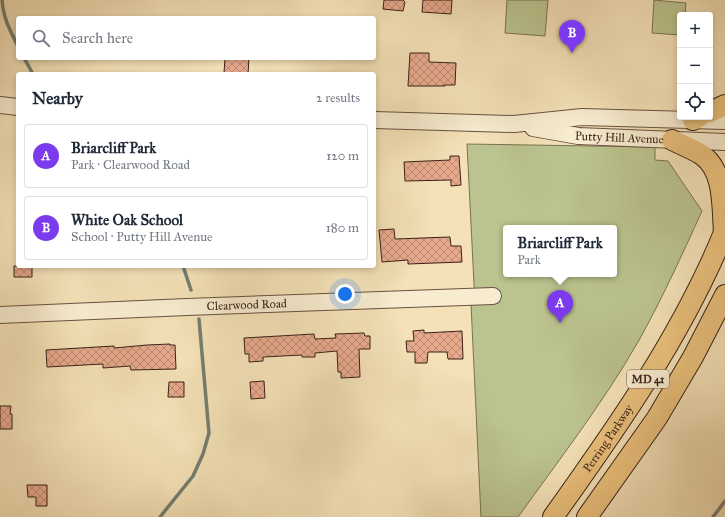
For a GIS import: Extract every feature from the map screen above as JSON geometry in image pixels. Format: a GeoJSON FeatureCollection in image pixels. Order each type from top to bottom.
{"type":"FeatureCollection","features":[{"type":"Feature","properties":{"kind":"main road"},"geometry":{"type":"LineString","coordinates":[[713,110],[725,105]]}},
{"type":"Feature","properties":{"kind":"main road"},"geometry":{"type":"LineString","coordinates":[[672,140],[703,156],[712,164],[717,175],[721,193],[724,231]]}},
{"type":"Feature","properties":{"kind":"main road","name":"Perring Parkway"},"geometry":{"type":"LineString","coordinates":[[553,517],[614,431],[670,343],[699,289],[724,231]]}},
{"type":"Feature","properties":{"kind":"main road","name":"MD 41"},"geometry":{"type":"LineString","coordinates":[[586,517],[657,418],[693,357],[725,295]]}},
{"type":"Feature","properties":{"kind":"street"},"geometry":{"type":"LineString","coordinates":[[0,105],[16,107]]}},
{"type":"Feature","properties":{"kind":"street","name":"Putty Hill Avenue"},"geometry":{"type":"LineString","coordinates":[[376,120],[514,124],[582,117],[677,116]]}},
{"type":"Feature","properties":{"kind":"street","name":"Putty Hill Avenue"},"geometry":{"type":"LineString","coordinates":[[713,119],[725,121]]}},
{"type":"Feature","properties":{"kind":"street","name":"Putty Hill Avenue"},"geometry":{"type":"LineString","coordinates":[[514,124],[578,136],[725,142]]}},
{"type":"Feature","properties":{"kind":"street","name":"Clearwood Road"},"geometry":{"type":"LineString","coordinates":[[0,315],[493,296]]}},
{"type":"Feature","properties":{"kind":"green space"},"geometry":{"type":"Polygon","coordinates":[[[507,0],[548,0],[545,36],[505,33],[507,0]]]}},
{"type":"Feature","properties":{"kind":"green space"},"geometry":{"type":"Polygon","coordinates":[[[654,0],[686,3],[685,12],[677,12],[677,35],[652,33],[654,0]]]}},
{"type":"Feature","properties":{"kind":"green space"},"geometry":{"type":"Polygon","coordinates":[[[467,144],[655,147],[655,160],[668,161],[702,211],[655,310],[638,342],[580,431],[518,517],[481,517],[471,304],[475,304],[467,144]]]}},
{"type":"Feature","properties":{"kind":"building"},"geometry":{"type":"Polygon","coordinates":[[[384,0],[403,0],[405,2],[403,11],[383,9],[384,0]]]}},
{"type":"Feature","properties":{"kind":"building"},"geometry":{"type":"Polygon","coordinates":[[[423,0],[452,0],[451,14],[422,12],[423,0]]]}},
{"type":"Feature","properties":{"kind":"building"},"geometry":{"type":"Polygon","coordinates":[[[410,53],[429,53],[429,62],[456,63],[455,85],[408,86],[410,53]]]}},
{"type":"Feature","properties":{"kind":"building"},"geometry":{"type":"Polygon","coordinates":[[[225,60],[249,60],[248,72],[224,72],[225,60]]]}},
{"type":"Feature","properties":{"kind":"building"},"geometry":{"type":"Polygon","coordinates":[[[450,156],[459,156],[461,185],[451,186],[451,180],[405,181],[404,162],[450,160],[450,156]]]}},
{"type":"Feature","properties":{"kind":"building"},"geometry":{"type":"Polygon","coordinates":[[[394,229],[395,239],[450,237],[451,246],[461,246],[462,262],[408,264],[408,260],[382,262],[379,230],[394,229]]]}},
{"type":"Feature","properties":{"kind":"building"},"geometry":{"type":"Polygon","coordinates":[[[14,266],[16,266],[16,268],[32,268],[32,277],[14,277],[14,266]]]}},
{"type":"Feature","properties":{"kind":"building"},"geometry":{"type":"Polygon","coordinates":[[[424,330],[424,333],[462,331],[463,359],[448,359],[447,352],[428,352],[427,363],[415,363],[415,352],[407,352],[406,341],[414,341],[413,331],[424,330]]]}},
{"type":"Feature","properties":{"kind":"building"},"geometry":{"type":"Polygon","coordinates":[[[364,333],[365,336],[370,336],[370,349],[359,349],[360,377],[341,378],[341,372],[338,372],[337,351],[315,353],[315,357],[302,357],[302,355],[263,357],[263,361],[249,362],[249,354],[245,354],[244,338],[314,334],[315,339],[336,338],[335,334],[364,333]]]}},
{"type":"Feature","properties":{"kind":"building"},"geometry":{"type":"Polygon","coordinates":[[[170,344],[175,345],[176,369],[131,370],[130,366],[103,368],[103,364],[47,367],[46,350],[114,346],[114,348],[170,344]]]}},
{"type":"Feature","properties":{"kind":"building"},"geometry":{"type":"Polygon","coordinates":[[[264,381],[265,398],[251,399],[250,382],[264,381]]]}},
{"type":"Feature","properties":{"kind":"building"},"geometry":{"type":"Polygon","coordinates":[[[169,382],[184,382],[184,397],[168,397],[169,382]]]}},
{"type":"Feature","properties":{"kind":"building"},"geometry":{"type":"Polygon","coordinates":[[[0,406],[11,406],[10,414],[12,414],[12,429],[0,429],[0,406]]]}},
{"type":"Feature","properties":{"kind":"building"},"geometry":{"type":"Polygon","coordinates":[[[27,485],[47,485],[47,506],[36,506],[36,497],[28,497],[27,485]]]}},
{"type":"Feature","properties":{"kind":"waterway"},"geometry":{"type":"LineString","coordinates":[[2,0],[5,18],[16,42]]}},
{"type":"Feature","properties":{"kind":"waterway"},"geometry":{"type":"LineString","coordinates":[[25,60],[32,72]]}},
{"type":"Feature","properties":{"kind":"waterway"},"geometry":{"type":"LineString","coordinates":[[184,268],[191,290]]}},
{"type":"Feature","properties":{"kind":"waterway"},"geometry":{"type":"LineString","coordinates":[[160,517],[193,476],[203,454],[209,433],[199,319]]}},
{"type":"Feature","properties":{"kind":"waterway"},"geometry":{"type":"LineString","coordinates":[[713,517],[725,501]]}},
{"type":"Feature","properties":{"kind":"place","name":"White Oak School"},"geometry":{"type":"Point","coordinates":[572,53]}},
{"type":"Feature","properties":{"kind":"place","name":"Briarcliff Park"},"geometry":{"type":"Point","coordinates":[560,323]}}]}
